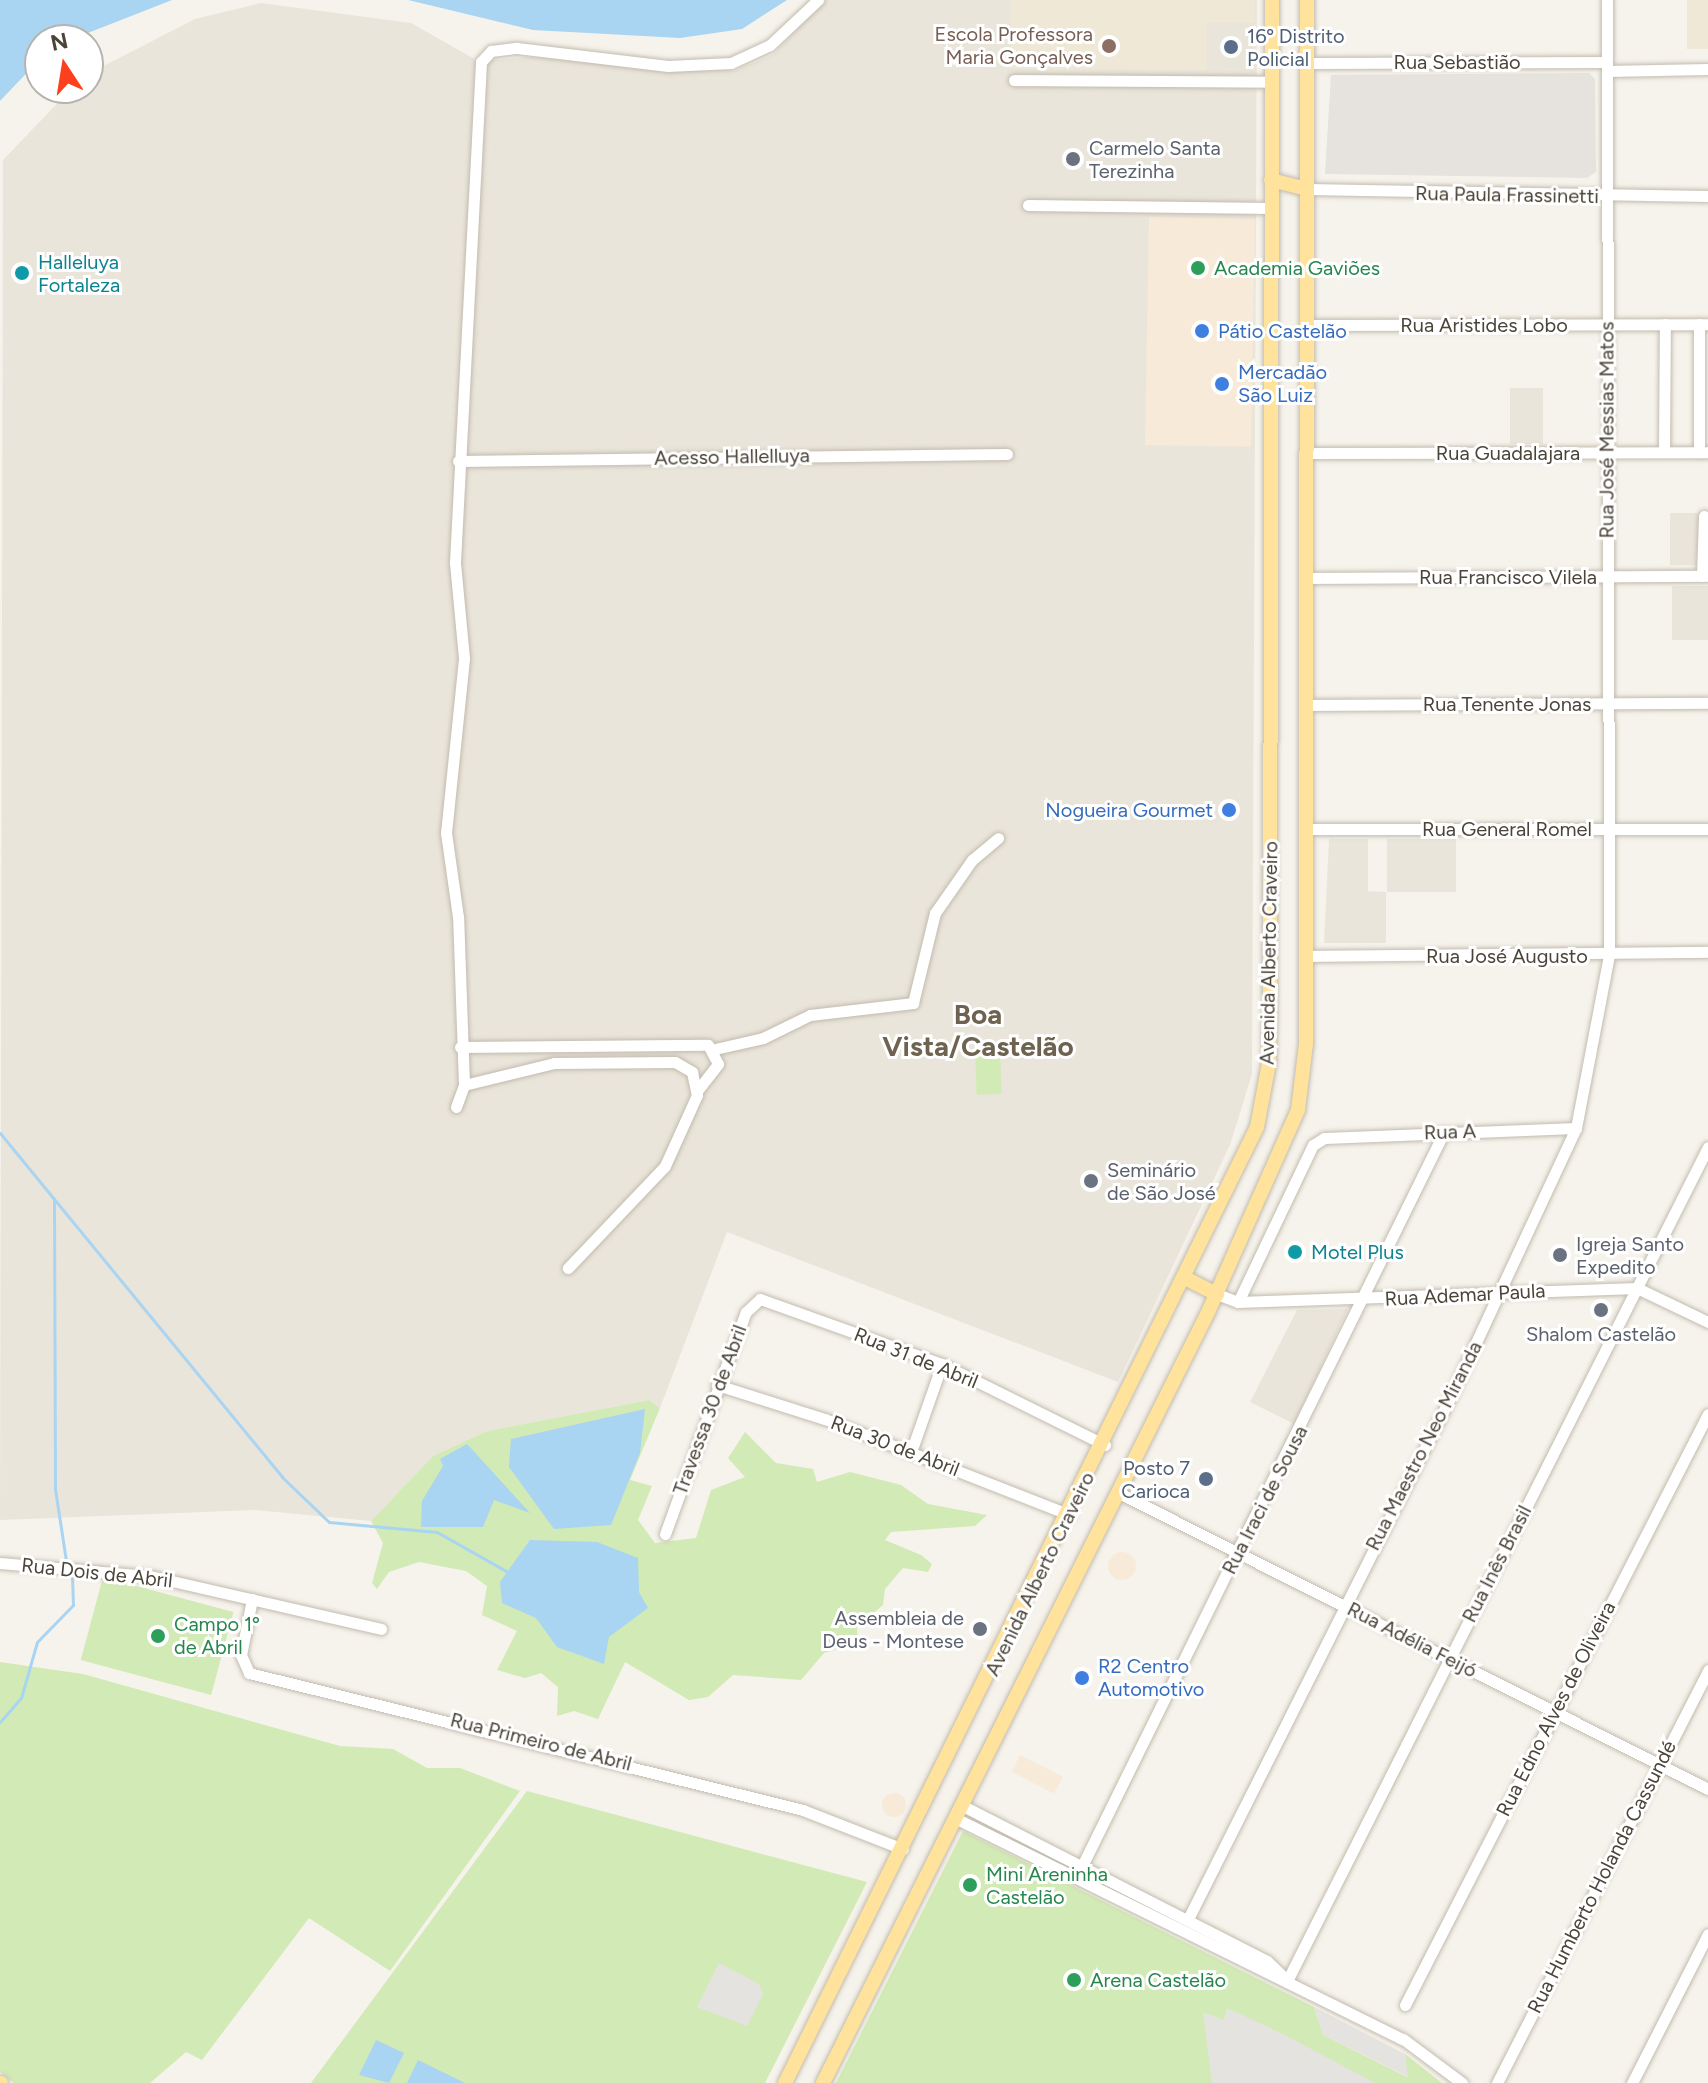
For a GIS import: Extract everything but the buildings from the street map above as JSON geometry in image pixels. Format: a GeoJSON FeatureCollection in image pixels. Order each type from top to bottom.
{"type":"FeatureCollection","features":[{"type":"Feature","properties":{"kind":"main road","name":"Avenida Alberto Craveiro"},"geometry":{"type":"LineString","coordinates":[[785,2083],[1187,1279],[1257,1127],[1269,1063],[1272,0]]}},
{"type":"Feature","properties":{"kind":"main road","name":"Avenida Alberto Craveiro"},"geometry":{"type":"LineString","coordinates":[[823,2083],[1217,1294],[1298,1110],[1306,956],[1307,0]]}},
{"type":"Feature","properties":{"kind":"main road"},"geometry":{"type":"LineString","coordinates":[[1271,180],[1307,189]]}},
{"type":"Feature","properties":{"kind":"main road"},"geometry":{"type":"LineString","coordinates":[[1187,1279],[1217,1294]]}},
{"type":"Feature","properties":{"kind":"street"},"geometry":{"type":"LineString","coordinates":[[456,1107],[464,1085],[460,1047],[458,917],[446,833],[464,658],[455,562],[458,461],[484,55],[517,48],[655,65],[722,65],[770,45],[818,0]]}},
{"type":"Feature","properties":{"kind":"street","name":"Rua José Messias Matos"},"geometry":{"type":"LineString","coordinates":[[1607,0],[1609,955]]}},
{"type":"Feature","properties":{"kind":"street","name":"Rua Sebastião"},"geometry":{"type":"LineString","coordinates":[[1307,63],[1708,69]]}},
{"type":"Feature","properties":{"kind":"street"},"geometry":{"type":"LineString","coordinates":[[1014,80],[1272,82]]}},
{"type":"Feature","properties":{"kind":"street","name":"Rua Paula Frassinetti"},"geometry":{"type":"LineString","coordinates":[[1307,189],[1708,196]]}},
{"type":"Feature","properties":{"kind":"street"},"geometry":{"type":"LineString","coordinates":[[1028,205],[1271,208]]}},
{"type":"Feature","properties":{"kind":"street"},"geometry":{"type":"LineString","coordinates":[[1664,452],[1665,324]]}},
{"type":"Feature","properties":{"kind":"street"},"geometry":{"type":"LineString","coordinates":[[1704,324],[1704,452]]}},
{"type":"Feature","properties":{"kind":"street","name":"Rua Aristides Lobo"},"geometry":{"type":"LineString","coordinates":[[1307,325],[1704,324]]}},
{"type":"Feature","properties":{"kind":"street","name":"Rua Guadalajara"},"geometry":{"type":"LineString","coordinates":[[1307,453],[1704,452]]}},
{"type":"Feature","properties":{"kind":"street","name":"Acesso Hallelluya"},"geometry":{"type":"LineString","coordinates":[[458,461],[1007,454]]}},
{"type":"Feature","properties":{"kind":"street"},"geometry":{"type":"LineString","coordinates":[[1704,516],[1705,576]]}},
{"type":"Feature","properties":{"kind":"street","name":"Rua Francisco Vilela"},"geometry":{"type":"LineString","coordinates":[[1307,578],[1705,576]]}},
{"type":"Feature","properties":{"kind":"street","name":"Rua Tenente Jonas"},"geometry":{"type":"LineString","coordinates":[[1306,705],[1708,703]]}},
{"type":"Feature","properties":{"kind":"street","name":"Rua General Romel"},"geometry":{"type":"LineString","coordinates":[[1306,829],[1708,829]]}},
{"type":"Feature","properties":{"kind":"street"},"geometry":{"type":"LineString","coordinates":[[460,1047],[715,1049],[763,1038],[810,1015],[913,1003],[935,913],[972,860],[998,838]]}},
{"type":"Feature","properties":{"kind":"street","name":"Rua José Augusto"},"geometry":{"type":"LineString","coordinates":[[1306,956],[1708,952]]}},
{"type":"Feature","properties":{"kind":"street","name":"Rua Maestro Neo Miranda"},"geometry":{"type":"LineString","coordinates":[[1188,1919],[1500,1293],[1576,1128],[1609,955]]}},
{"type":"Feature","properties":{"kind":"street"},"geometry":{"type":"LineString","coordinates":[[568,1268],[665,1166],[697,1091],[717,1067],[715,1049]]}},
{"type":"Feature","properties":{"kind":"street"},"geometry":{"type":"LineString","coordinates":[[464,1085],[554,1063],[669,1062],[687,1067],[697,1091]]}},
{"type":"Feature","properties":{"kind":"street","name":"Rua A"},"geometry":{"type":"LineString","coordinates":[[1238,1302],[1313,1145],[1324,1138],[1576,1128]]}},
{"type":"Feature","properties":{"kind":"street","name":"Rua Iraci de Sousa"},"geometry":{"type":"LineString","coordinates":[[1082,1866],[1366,1299],[1444,1132]]}},
{"type":"Feature","properties":{"kind":"street","name":"Rua Inês Brasil"},"geometry":{"type":"LineString","coordinates":[[1287,1981],[1708,1147]]}},
{"type":"Feature","properties":{"kind":"street","name":"Rua Ademar Paula"},"geometry":{"type":"LineString","coordinates":[[1217,1294],[1238,1302],[1637,1288],[1708,1322]]}},
{"type":"Feature","properties":{"kind":"street","name":"Rua 31 de Abril"},"geometry":{"type":"LineString","coordinates":[[767,1301],[942,1364],[1105,1445]]}},
{"type":"Feature","properties":{"kind":"street","name":"Travessa 30 de Abril"},"geometry":{"type":"LineString","coordinates":[[665,1534],[717,1385],[751,1303],[767,1301]]}},
{"type":"Feature","properties":{"kind":"street"},"geometry":{"type":"LineString","coordinates":[[911,1452],[942,1364]]}},
{"type":"Feature","properties":{"kind":"street","name":"Rua 30 de Abril"},"geometry":{"type":"LineString","coordinates":[[717,1385],[911,1452],[1070,1515]]}},
{"type":"Feature","properties":{"kind":"street","name":"Rua Edno Alves de Oliveira"},"geometry":{"type":"LineString","coordinates":[[1405,2005],[1708,1414]]}},
{"type":"Feature","properties":{"kind":"street","name":"Rua Adélia Feijó"},"geometry":{"type":"LineString","coordinates":[[1117,1492],[1708,1789]]}},
{"type":"Feature","properties":{"kind":"street","name":"Rua Dois de Abril"},"geometry":{"type":"LineString","coordinates":[[0,1563],[150,1576],[381,1629]]}},
{"type":"Feature","properties":{"kind":"street","name":"Rua Primeiro de Abril"},"geometry":{"type":"LineString","coordinates":[[252,1599],[241,1655],[249,1673],[788,1806],[903,1849]]}},
{"type":"Feature","properties":{"kind":"street","name":"Rua Humberto Holanda Cassundé"},"geometry":{"type":"LineString","coordinates":[[1497,2083],[1708,1670]]}},
{"type":"Feature","properties":{"kind":"street"},"geometry":{"type":"LineString","coordinates":[[960,1812],[1082,1866],[1188,1919],[1287,1981],[1426,2052],[1462,2083]]}},
{"type":"Feature","properties":{"kind":"street"},"geometry":{"type":"LineString","coordinates":[[960,1812],[1261,1974],[1287,1981]]}},
{"type":"Feature","properties":{"kind":"street"},"geometry":{"type":"LineString","coordinates":[[1632,2083],[1708,1934]]}},
{"type":"Feature","properties":{"kind":"shaded area"},"geometry":{"type":"Polygon","coordinates":[[[825,0],[1257,0],[1252,1074],[1230,1145],[1118,1382],[727,1232],[660,1408],[649,1400],[487,1431],[433,1456],[371,1521],[255,1510],[0,1520],[3,160],[57,104],[104,104],[104,66],[195,19],[261,3],[411,23],[478,61],[532,57],[734,71],[774,54],[825,0]]]}},
{"type":"Feature","properties":{"kind":"shaded area","name":"Escola Professora Maria Gonçalves"},"geometry":{"type":"Polygon","coordinates":[[[1011,0],[1255,0],[1255,23],[1207,23],[1207,70],[1011,69],[1011,0]]]}},
{"type":"Feature","properties":{"kind":"shaded area"},"geometry":{"type":"Polygon","coordinates":[[[1687,0],[1708,0],[1708,49],[1687,49],[1687,0]]]}},
{"type":"Feature","properties":{"kind":"shaded area"},"geometry":{"type":"Polygon","coordinates":[[[1589,73],[1595,79],[1596,172],[1587,178],[1325,174],[1331,75],[1589,73]]]}},
{"type":"Feature","properties":{"kind":"shaded area","name":"Pátio Castelão"},"geometry":{"type":"Polygon","coordinates":[[[1149,217],[1255,219],[1251,447],[1145,445],[1149,217]]]}},
{"type":"Feature","properties":{"kind":"shaded area"},"geometry":{"type":"Polygon","coordinates":[[[1510,388],[1543,388],[1543,444],[1510,444],[1510,388]]]}},
{"type":"Feature","properties":{"kind":"shaded area"},"geometry":{"type":"Polygon","coordinates":[[[1670,513],[1708,513],[1708,565],[1670,565],[1670,513]]]}},
{"type":"Feature","properties":{"kind":"shaded area"},"geometry":{"type":"Polygon","coordinates":[[[1672,586],[1708,586],[1708,640],[1672,640],[1672,586]]]}},
{"type":"Feature","properties":{"kind":"shaded area"},"geometry":{"type":"Polygon","coordinates":[[[1329,839],[1368,839],[1368,891],[1386,892],[1386,943],[1324,943],[1329,839]]]}},
{"type":"Feature","properties":{"kind":"shaded area"},"geometry":{"type":"Polygon","coordinates":[[[1387,839],[1456,839],[1456,892],[1387,892],[1387,839]]]}},
{"type":"Feature","properties":{"kind":"shaded area"},"geometry":{"type":"Polygon","coordinates":[[[1348,1309],[1294,1424],[1250,1402],[1297,1310],[1348,1309]]]}},
{"type":"Feature","properties":{"kind":"shaded area"},"geometry":{"type":"Polygon","coordinates":[[[1122,1552],[1132,1556],[1136,1566],[1132,1576],[1122,1580],[1112,1576],[1108,1566],[1112,1556],[1122,1552]]]}},
{"type":"Feature","properties":{"kind":"shaded area"},"geometry":{"type":"Polygon","coordinates":[[[1020,1755],[1063,1777],[1054,1794],[1011,1772],[1020,1755]]]}},
{"type":"Feature","properties":{"kind":"shaded area"},"geometry":{"type":"Polygon","coordinates":[[[894,1793],[905,1800],[906,1805],[899,1816],[894,1817],[883,1810],[882,1805],[889,1794],[894,1793]]]}},
{"type":"Feature","properties":{"kind":"shaded area"},"geometry":{"type":"Polygon","coordinates":[[[719,1963],[759,1984],[763,1994],[747,2026],[697,2007],[719,1963]]]}},
{"type":"Feature","properties":{"kind":"shaded area"},"geometry":{"type":"Polygon","coordinates":[[[1314,2007],[1405,2054],[1408,2077],[1323,2035],[1314,2007]]]}},
{"type":"Feature","properties":{"kind":"shaded area"},"geometry":{"type":"Polygon","coordinates":[[[1227,2008],[1375,2083],[1212,2083],[1203,2012],[1224,2020],[1227,2008]]]}},
{"type":"Feature","properties":{"kind":"green space"},"geometry":{"type":"Polygon","coordinates":[[[1000,1047],[1002,1094],[977,1095],[975,1048],[1000,1047]]]}},
{"type":"Feature","properties":{"kind":"green space"},"geometry":{"type":"Polygon","coordinates":[[[649,1400],[660,1408],[630,1480],[652,1486],[638,1520],[655,1543],[696,1538],[711,1490],[745,1477],[728,1458],[745,1432],[776,1463],[813,1469],[817,1482],[850,1472],[901,1485],[928,1504],[987,1515],[975,1526],[891,1532],[885,1540],[921,1555],[932,1564],[928,1572],[903,1568],[885,1589],[883,1605],[857,1627],[858,1643],[824,1653],[801,1680],[733,1675],[708,1697],[689,1700],[625,1662],[598,1719],[574,1711],[557,1716],[558,1687],[541,1673],[525,1678],[497,1670],[517,1631],[482,1615],[487,1586],[466,1571],[419,1562],[389,1572],[377,1589],[372,1583],[383,1543],[371,1521],[433,1456],[487,1431],[649,1400]]]}},
{"type":"Feature","properties":{"kind":"green space","name":"Campo 1º de Abril"},"geometry":{"type":"Polygon","coordinates":[[[103,1577],[233,1612],[211,1695],[81,1660],[103,1577]]]}},
{"type":"Feature","properties":{"kind":"green space"},"geometry":{"type":"Polygon","coordinates":[[[0,1662],[83,1674],[340,1746],[393,1749],[427,1768],[460,1768],[520,1791],[390,1971],[309,1918],[202,2060],[186,2052],[150,2083],[14,2083],[0,2072],[0,1662]]]}},
{"type":"Feature","properties":{"kind":"green space"},"geometry":{"type":"Polygon","coordinates":[[[527,1791],[867,1882],[765,2083],[311,2083],[527,1791]]]}},
{"type":"Feature","properties":{"kind":"green space","name":"Arena Castelão"},"geometry":{"type":"Polygon","coordinates":[[[963,1831],[1314,2007],[1323,2035],[1407,2077],[1405,2054],[1442,2083],[836,2083],[963,1831]]]}},
{"type":"Feature","properties":{"kind":"water"},"geometry":{"type":"Polygon","coordinates":[[[0,0],[172,0],[104,27],[104,24],[24,24],[24,76],[0,101],[0,0]]]}},
{"type":"Feature","properties":{"kind":"water"},"geometry":{"type":"Polygon","coordinates":[[[408,0],[787,0],[742,29],[680,38],[533,30],[408,0]]]}},
{"type":"Feature","properties":{"kind":"water"},"geometry":{"type":"Polygon","coordinates":[[[645,1409],[640,1453],[611,1525],[554,1529],[509,1467],[511,1439],[645,1409]]]}},
{"type":"Feature","properties":{"kind":"water"},"geometry":{"type":"Polygon","coordinates":[[[467,1444],[530,1513],[494,1500],[483,1527],[421,1527],[422,1501],[443,1466],[440,1459],[467,1444]]]}},
{"type":"Feature","properties":{"kind":"water"},"geometry":{"type":"Polygon","coordinates":[[[530,1540],[597,1542],[638,1558],[639,1592],[648,1608],[609,1637],[604,1664],[557,1647],[536,1618],[502,1603],[500,1582],[530,1540]]]}},
{"type":"Feature","properties":{"kind":"water"},"geometry":{"type":"Polygon","coordinates":[[[376,2040],[404,2053],[389,2083],[359,2075],[376,2040]]]}},
{"type":"Feature","properties":{"kind":"water"},"geometry":{"type":"Polygon","coordinates":[[[418,2060],[465,2083],[407,2083],[418,2060]]]}},
{"type":"Feature","properties":{"kind":"waterway"},"geometry":{"type":"LineString","coordinates":[[0,1133],[54,1199],[55,1489],[66,1561]]}},
{"type":"Feature","properties":{"kind":"waterway"},"geometry":{"type":"LineString","coordinates":[[54,1199],[282,1477],[329,1522],[437,1532],[506,1571]]}},
{"type":"Feature","properties":{"kind":"waterway"},"geometry":{"type":"LineString","coordinates":[[0,1722],[21,1698],[37,1642],[73,1605],[72,1574]]}},
{"type":"Feature","properties":{"kind":"place","name":"Escola Professora Maria Gonçalves"},"geometry":{"type":"Point","coordinates":[1109,46]}},
{"type":"Feature","properties":{"kind":"place","name":"16º Distrito Policial"},"geometry":{"type":"Point","coordinates":[1231,47]}},
{"type":"Feature","properties":{"kind":"place","name":"Carmelo Santa Terezinha"},"geometry":{"type":"Point","coordinates":[1073,159]}},
{"type":"Feature","properties":{"kind":"place","name":"Academia Gaviões"},"geometry":{"type":"Point","coordinates":[1198,268]}},
{"type":"Feature","properties":{"kind":"place","name":"Halleluya Fortaleza"},"geometry":{"type":"Point","coordinates":[22,273]}},
{"type":"Feature","properties":{"kind":"place","name":"Pátio Castelão"},"geometry":{"type":"Point","coordinates":[1202,331]}},
{"type":"Feature","properties":{"kind":"place","name":"Mercadão São Luiz"},"geometry":{"type":"Point","coordinates":[1222,384]}},
{"type":"Feature","properties":{"kind":"place","name":"Nogueira Gourmet"},"geometry":{"type":"Point","coordinates":[1229,810]}},
{"type":"Feature","properties":{"kind":"place","name":"Seminário de São José"},"geometry":{"type":"Point","coordinates":[1091,1181]}},
{"type":"Feature","properties":{"kind":"place","name":"Motel Plus"},"geometry":{"type":"Point","coordinates":[1295,1252]}},
{"type":"Feature","properties":{"kind":"place","name":"Igreja Santo Expedito"},"geometry":{"type":"Point","coordinates":[1560,1255]}},
{"type":"Feature","properties":{"kind":"place","name":"Shalom Castelão"},"geometry":{"type":"Point","coordinates":[1601,1310]}},
{"type":"Feature","properties":{"kind":"place","name":"Posto 7 Carioca"},"geometry":{"type":"Point","coordinates":[1206,1479]}},
{"type":"Feature","properties":{"kind":"place","name":"Assembleia de Deus - Montese"},"geometry":{"type":"Point","coordinates":[980,1629]}},
{"type":"Feature","properties":{"kind":"place","name":"Campo 1º de Abril"},"geometry":{"type":"Point","coordinates":[158,1636]}},
{"type":"Feature","properties":{"kind":"place","name":"R2 Centro Automotivo"},"geometry":{"type":"Point","coordinates":[1082,1678]}},
{"type":"Feature","properties":{"kind":"place","name":"Mini Areninha Castelão"},"geometry":{"type":"Point","coordinates":[970,1885]}},
{"type":"Feature","properties":{"kind":"place","name":"Arena Castelão"},"geometry":{"type":"Point","coordinates":[1074,1980]}},
{"type":"Feature","properties":{"kind":"district","name":"Boa Vista/Castelão"},"geometry":{"type":"Point","coordinates":[978,1030]}}]}
